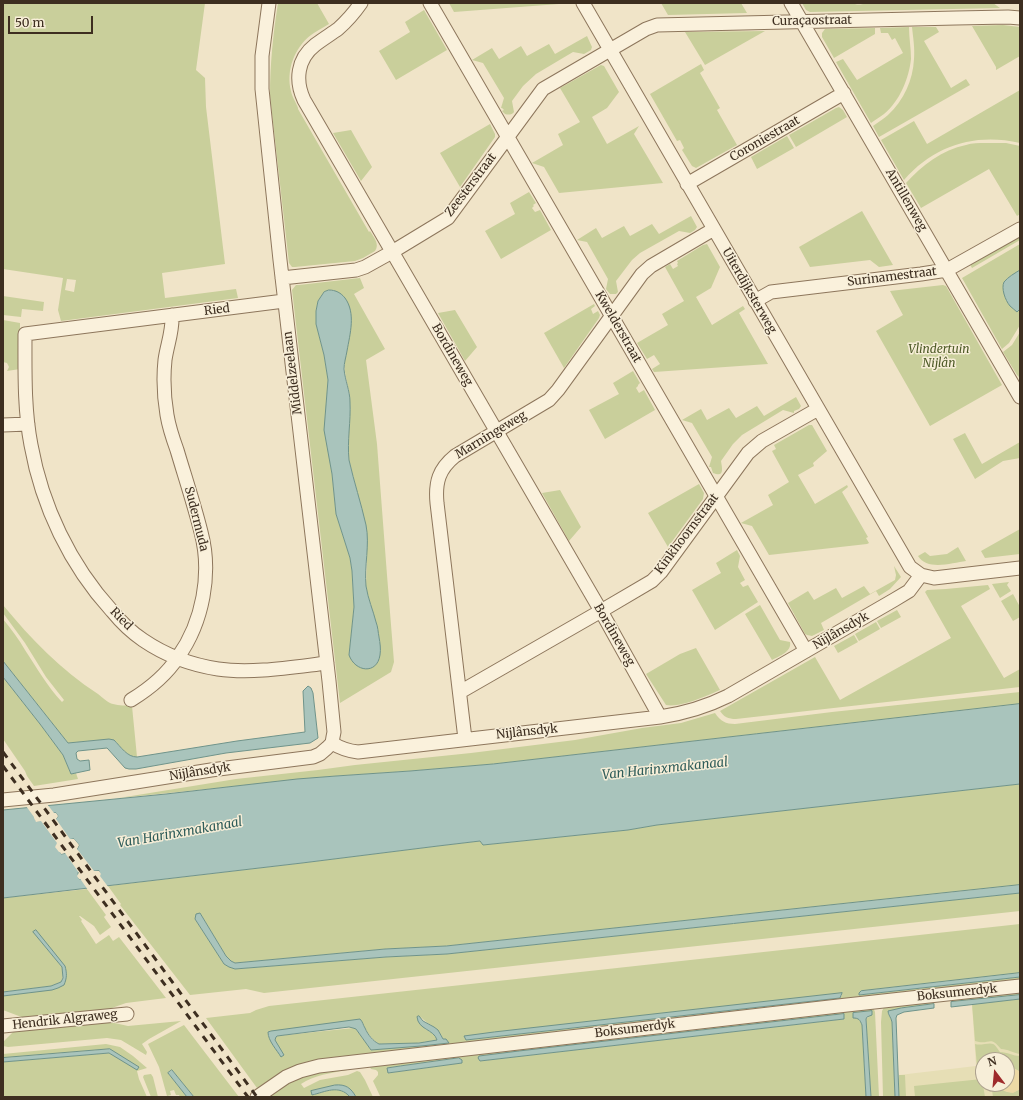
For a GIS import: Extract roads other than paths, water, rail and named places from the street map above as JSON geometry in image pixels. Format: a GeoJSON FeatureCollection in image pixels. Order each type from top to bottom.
{"type":"FeatureCollection","features":[{"type":"Feature","properties":{"kind":"street","name":"Middelzeelaan"},"geometry":{"type":"LineString","coordinates":[[270,3],[262,56],[262,89],[284,301],[327,663],[334,732],[332,743]]}},
{"type":"Feature","properties":{"kind":"street","name":"Bordineweg"},"geometry":{"type":"LineString","coordinates":[[361,3],[344,24],[314,45],[305,54],[300,64],[300,92],[601,611],[660,717]]}},
{"type":"Feature","properties":{"kind":"street","name":"Kwelderstraat"},"geometry":{"type":"LineString","coordinates":[[430,3],[806,652]]}},
{"type":"Feature","properties":{"kind":"street","name":"Uiterdijksterweg"},"geometry":{"type":"LineString","coordinates":[[582,3],[906,561],[915,572],[921,575]]}},
{"type":"Feature","properties":{"kind":"street","name":"Antillenweg"},"geometry":{"type":"LineString","coordinates":[[791,3],[1019,391]]}},
{"type":"Feature","properties":{"kind":"street","name":"Curaçaostraat"},"geometry":{"type":"LineString","coordinates":[[609,50],[646,29],[657,25],[993,17],[1020,18]]}},
{"type":"Feature","properties":{"kind":"street","name":"Zeesterstraat"},"geometry":{"type":"LineString","coordinates":[[282,278],[356,270],[365,267],[448,218],[543,89],[609,50]]}},
{"type":"Feature","properties":{"kind":"street","name":"Coroniestraat"},"geometry":{"type":"LineString","coordinates":[[687,184],[844,93]]}},
{"type":"Feature","properties":{"kind":"street","name":"Surinamestraat"},"geometry":{"type":"LineString","coordinates":[[755,301],[771,292],[947,270],[1020,229]]}},
{"type":"Feature","properties":{"kind":"street","name":"Marningeweg"},"geometry":{"type":"LineString","coordinates":[[464,739],[460,692],[437,503],[436,487],[441,472],[449,460],[462,451],[549,400],[558,390],[642,274],[651,266],[714,230]]}},
{"type":"Feature","properties":{"kind":"street","name":"Ried"},"geometry":{"type":"LineString","coordinates":[[284,301],[24,334],[28,424],[34,462],[40,484],[55,524],[88,582],[125,625],[142,639],[152,646],[178,658],[202,666],[218,669],[234,671],[256,670],[327,663]]}},
{"type":"Feature","properties":{"kind":"street","name":"Sudermuda"},"geometry":{"type":"LineString","coordinates":[[131,700],[143,692],[161,676],[178,658],[197,619],[203,595],[206,572],[202,533],[169,423],[166,405],[164,376],[165,360],[172,328],[172,316]]}},
{"type":"Feature","properties":{"kind":"street","name":"Kinkhoornstraat"},"geometry":{"type":"LineString","coordinates":[[460,692],[652,581],[661,572],[747,455],[762,441],[818,409]]}},
{"type":"Feature","properties":{"kind":"street"},"geometry":{"type":"LineString","coordinates":[[3,425],[28,424]]}},
{"type":"Feature","properties":{"kind":"street"},"geometry":{"type":"LineString","coordinates":[[921,575],[934,578],[1020,568]]}},
{"type":"Feature","properties":{"kind":"street","name":"Nijlânsdyk"},"geometry":{"type":"LineString","coordinates":[[3,800],[54,795],[232,767],[313,757],[320,754],[332,743],[341,749],[350,752],[358,752],[660,717],[690,712],[714,704],[902,596],[909,591],[921,575]]}},
{"type":"Feature","properties":{"kind":"street","name":"Boksumerdyk"},"geometry":{"type":"LineString","coordinates":[[257,1097],[286,1077],[318,1066],[877,1001],[1020,986]]}},
{"type":"Feature","properties":{"kind":"street","name":"Hendrik Algraweg"},"geometry":{"type":"LineString","coordinates":[[3,1026],[128,1014]]}},
{"type":"Feature","properties":{"kind":"water"},"geometry":{"type":"Polygon","coordinates":[[[1020,270],[1020,309],[1017,312],[1008,303],[1004,294],[1003,285],[1006,280],[1020,270]]]}},
{"type":"Feature","properties":{"kind":"water"},"geometry":{"type":"Polygon","coordinates":[[[329,290],[338,292],[345,298],[351,317],[351,331],[344,369],[350,398],[348,446],[349,460],[366,525],[366,586],[377,626],[380,648],[380,655],[375,666],[366,669],[356,665],[349,655],[354,607],[352,571],[350,558],[336,514],[332,474],[324,430],[328,380],[324,355],[316,324],[316,311],[318,301],[324,292],[329,290]]]}},
{"type":"Feature","properties":{"kind":"water"},"geometry":{"type":"Polygon","coordinates":[[[3,661],[68,743],[109,739],[114,740],[127,753],[133,757],[137,757],[305,732],[303,691],[308,686],[311,688],[313,693],[318,738],[310,743],[226,753],[136,769],[125,768],[107,748],[78,751],[76,753],[77,759],[80,761],[89,760],[90,770],[71,774],[63,755],[3,677],[3,661]]]}},
{"type":"Feature","properties":{"kind":"water","name":"Van Harinxmakanaal"},"geometry":{"type":"Polygon","coordinates":[[[1020,704],[1020,784],[657,825],[628,830],[483,845],[480,841],[3,898],[3,810],[297,779],[493,764],[1020,704]],[[56,813],[35,817],[36,821],[56,819],[58,816],[56,813]],[[74,839],[58,843],[56,847],[61,854],[76,852],[79,845],[74,839]],[[99,871],[78,873],[79,879],[100,875],[99,871]]]}},
{"type":"Feature","properties":{"kind":"water"},"geometry":{"type":"Polygon","coordinates":[[[1020,885],[1020,893],[447,954],[386,957],[235,969],[224,964],[195,919],[196,914],[200,913],[226,956],[235,963],[385,949],[446,946],[1020,885]]]}},
{"type":"Feature","properties":{"kind":"water"},"geometry":{"type":"Polygon","coordinates":[[[36,930],[65,966],[66,980],[64,985],[52,990],[3,996],[3,992],[51,986],[61,982],[63,978],[62,967],[33,932],[36,930]]]}},
{"type":"Feature","properties":{"kind":"water"},"geometry":{"type":"Polygon","coordinates":[[[1020,973],[1020,977],[859,995],[861,991],[1020,973]]]}},
{"type":"Feature","properties":{"kind":"water"},"geometry":{"type":"Polygon","coordinates":[[[842,993],[840,998],[466,1040],[464,1036],[494,1032],[842,993]]]}},
{"type":"Feature","properties":{"kind":"water"},"geometry":{"type":"Polygon","coordinates":[[[1020,995],[1020,999],[951,1007],[951,1002],[1020,995]]]}},
{"type":"Feature","properties":{"kind":"water"},"geometry":{"type":"Polygon","coordinates":[[[934,1004],[934,1008],[904,1012],[897,1015],[899,1097],[895,1097],[892,1022],[888,1011],[934,1004]]]}},
{"type":"Feature","properties":{"kind":"water"},"geometry":{"type":"Polygon","coordinates":[[[872,1011],[872,1015],[866,1019],[871,1097],[866,1097],[862,1025],[857,1018],[853,1018],[853,1013],[872,1011]]]}},
{"type":"Feature","properties":{"kind":"water"},"geometry":{"type":"Polygon","coordinates":[[[844,1014],[844,1019],[480,1061],[478,1058],[479,1056],[519,1051],[844,1014]]]}},
{"type":"Feature","properties":{"kind":"water"},"geometry":{"type":"Polygon","coordinates":[[[419,1016],[423,1021],[438,1030],[443,1039],[446,1039],[449,1043],[371,1050],[356,1029],[349,1027],[277,1036],[275,1040],[284,1055],[281,1057],[268,1035],[268,1032],[271,1031],[360,1019],[369,1035],[379,1044],[419,1043],[437,1040],[433,1034],[420,1025],[417,1017],[419,1016]]]}},
{"type":"Feature","properties":{"kind":"water"},"geometry":{"type":"Polygon","coordinates":[[[110,1049],[139,1067],[137,1070],[109,1053],[3,1062],[3,1058],[110,1049]]]}},
{"type":"Feature","properties":{"kind":"water"},"geometry":{"type":"Polygon","coordinates":[[[459,1058],[462,1060],[462,1063],[388,1073],[387,1068],[400,1066],[459,1058]]]}},
{"type":"Feature","properties":{"kind":"water"},"geometry":{"type":"Polygon","coordinates":[[[172,1070],[194,1097],[187,1097],[168,1073],[172,1070]]]}},
{"type":"Feature","properties":{"kind":"water"},"geometry":{"type":"Polygon","coordinates":[[[335,1085],[348,1087],[356,1097],[350,1097],[346,1093],[337,1090],[312,1095],[311,1091],[335,1085]]]}},
{"type":"Feature","properties":{"kind":"railway"},"geometry":{"type":"LineString","coordinates":[[3,752],[257,1097]]}},
{"type":"Feature","properties":{"kind":"railway"},"geometry":{"type":"LineString","coordinates":[[3,766],[248,1097]]}},
{"type":"Feature","properties":{"kind":"park label","name":"Vlindertuin Nijlân"},"geometry":{"type":"Point","coordinates":[939,357]}}]}
